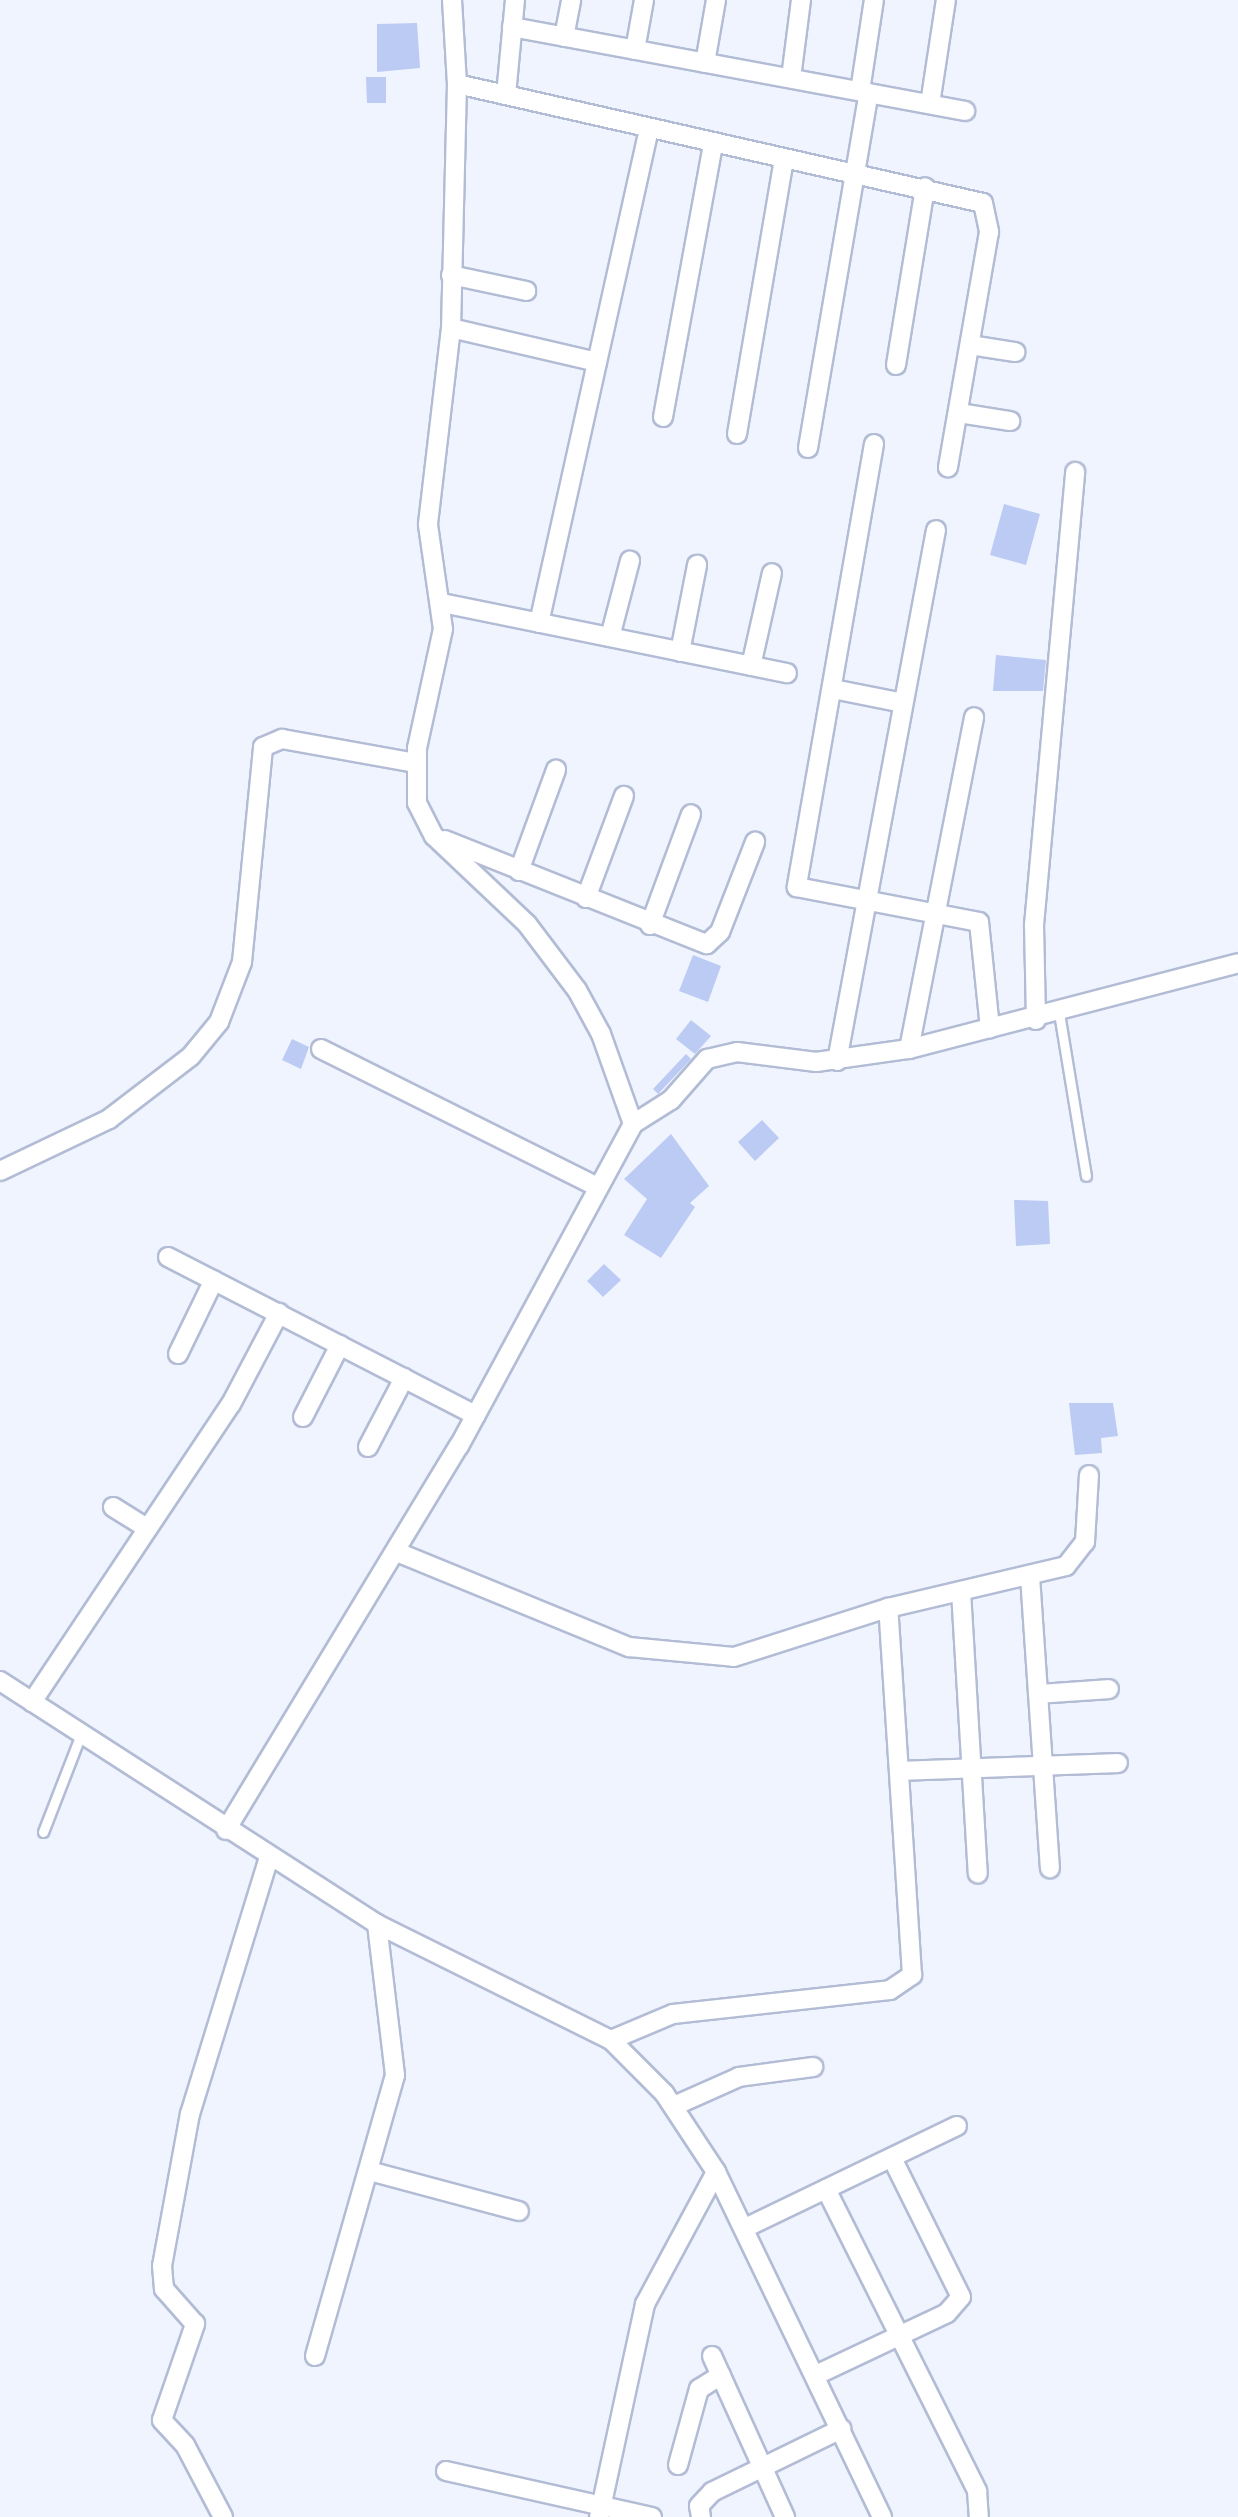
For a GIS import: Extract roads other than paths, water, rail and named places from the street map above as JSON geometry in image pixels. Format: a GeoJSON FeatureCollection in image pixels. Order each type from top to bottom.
{"type":"FeatureCollection","features":[{"type":"Feature","properties":{"kind":"street"},"geometry":{"type":"LineString","coordinates":[[452,0],[457,84],[451,328],[428,525],[442,603],[441,651],[416,763],[417,803],[434,836],[527,924],[577,990],[601,1034],[633,1124]]}},
{"type":"Feature","properties":{"kind":"street"},"geometry":{"type":"LineString","coordinates":[[506,95],[515,0]]}},
{"type":"Feature","properties":{"kind":"street"},"geometry":{"type":"LineString","coordinates":[[564,37],[571,0]]}},
{"type":"Feature","properties":{"kind":"street"},"geometry":{"type":"LineString","coordinates":[[635,50],[644,0]]}},
{"type":"Feature","properties":{"kind":"street"},"geometry":{"type":"LineString","coordinates":[[705,63],[716,0]]}},
{"type":"Feature","properties":{"kind":"street"},"geometry":{"type":"LineString","coordinates":[[791,78],[801,0]]}},
{"type":"Feature","properties":{"kind":"street"},"geometry":{"type":"LineString","coordinates":[[808,448],[857,173],[874,0]]}},
{"type":"Feature","properties":{"kind":"street"},"geometry":{"type":"LineString","coordinates":[[930,104],[946,0]]}},
{"type":"Feature","properties":{"kind":"street"},"geometry":{"type":"LineString","coordinates":[[512,27],[965,111]]}},
{"type":"Feature","properties":{"kind":"street"},"geometry":{"type":"LineString","coordinates":[[457,84],[713,144],[975,198],[987,210],[970,345],[948,467]]}},
{"type":"Feature","properties":{"kind":"street"},"geometry":{"type":"LineString","coordinates":[[539,623],[649,129]]}},
{"type":"Feature","properties":{"kind":"street"},"geometry":{"type":"LineString","coordinates":[[663,417],[713,144]]}},
{"type":"Feature","properties":{"kind":"street"},"geometry":{"type":"LineString","coordinates":[[737,434],[784,159]]}},
{"type":"Feature","properties":{"kind":"street"},"geometry":{"type":"LineString","coordinates":[[896,365],[925,187]]}},
{"type":"Feature","properties":{"kind":"street"},"geometry":{"type":"LineString","coordinates":[[451,275],[526,291]]}},
{"type":"Feature","properties":{"kind":"street"},"geometry":{"type":"LineString","coordinates":[[451,328],[597,362]]}},
{"type":"Feature","properties":{"kind":"street"},"geometry":{"type":"LineString","coordinates":[[970,345],[1015,352]]}},
{"type":"Feature","properties":{"kind":"street"},"geometry":{"type":"LineString","coordinates":[[959,413],[1010,421]]}},
{"type":"Feature","properties":{"kind":"street"},"geometry":{"type":"LineString","coordinates":[[874,444],[797,887],[936,910],[979,922],[990,1028]]}},
{"type":"Feature","properties":{"kind":"street"},"geometry":{"type":"LineString","coordinates":[[1036,1020],[1034,925],[1075,472]]}},
{"type":"Feature","properties":{"kind":"street"},"geometry":{"type":"LineString","coordinates":[[837,1061],[936,530]]}},
{"type":"Feature","properties":{"kind":"street"},"geometry":{"type":"LineString","coordinates":[[610,637],[630,561]]}},
{"type":"Feature","properties":{"kind":"street"},"geometry":{"type":"LineString","coordinates":[[680,652],[697,565]]}},
{"type":"Feature","properties":{"kind":"street"},"geometry":{"type":"LineString","coordinates":[[751,666],[772,573]]}},
{"type":"Feature","properties":{"kind":"street"},"geometry":{"type":"LineString","coordinates":[[442,603],[787,673]]}},
{"type":"Feature","properties":{"kind":"street"},"geometry":{"type":"LineString","coordinates":[[833,689],[903,703]]}},
{"type":"Feature","properties":{"kind":"street"},"geometry":{"type":"LineString","coordinates":[[909,1049],[974,717]]}},
{"type":"Feature","properties":{"kind":"street"},"geometry":{"type":"LineString","coordinates":[[0,1171],[53,1151],[131,1105],[219,1022],[242,962],[263,747],[282,739],[416,763]]}},
{"type":"Feature","properties":{"kind":"street"},"geometry":{"type":"LineString","coordinates":[[519,871],[556,770]]}},
{"type":"Feature","properties":{"kind":"street"},"geometry":{"type":"LineString","coordinates":[[586,898],[624,796]]}},
{"type":"Feature","properties":{"kind":"street"},"geometry":{"type":"LineString","coordinates":[[650,925],[691,814]]}},
{"type":"Feature","properties":{"kind":"street"},"geometry":{"type":"LineString","coordinates":[[434,836],[697,942],[714,940],[755,842]]}},
{"type":"Feature","properties":{"kind":"street"},"geometry":{"type":"LineString","coordinates":[[226,1830],[397,1552],[476,1415],[596,1186],[633,1124],[671,1100],[716,1054],[837,1061],[909,1049],[990,1028],[1036,1020],[1238,963]]}},
{"type":"Feature","properties":{"kind":"street"},"geometry":{"type":"LineString","coordinates":[[321,1049],[596,1186]]}},
{"type":"Feature","properties":{"kind":"street"},"geometry":{"type":"LineString","coordinates":[[168,1257],[476,1415]]}},
{"type":"Feature","properties":{"kind":"street"},"geometry":{"type":"LineString","coordinates":[[178,1354],[214,1280]]}},
{"type":"Feature","properties":{"kind":"street"},"geometry":{"type":"LineString","coordinates":[[32,1702],[231,1404],[279,1313]]}},
{"type":"Feature","properties":{"kind":"street"},"geometry":{"type":"LineString","coordinates":[[303,1417],[340,1345]]}},
{"type":"Feature","properties":{"kind":"street"},"geometry":{"type":"LineString","coordinates":[[368,1447],[404,1378]]}},
{"type":"Feature","properties":{"kind":"street"},"geometry":{"type":"LineString","coordinates":[[397,1552],[567,1627],[675,1655],[734,1657],[888,1608],[1066,1566],[1077,1555],[1088,1527],[1089,1475]]}},
{"type":"Feature","properties":{"kind":"street"},"geometry":{"type":"LineString","coordinates":[[113,1507],[147,1528]]}},
{"type":"Feature","properties":{"kind":"street"},"geometry":{"type":"LineString","coordinates":[[1030,1576],[1050,1868]]}},
{"type":"Feature","properties":{"kind":"street"},"geometry":{"type":"LineString","coordinates":[[961,1591],[978,1873]]}},
{"type":"Feature","properties":{"kind":"street"},"geometry":{"type":"LineString","coordinates":[[611,2040],[673,2014],[903,1986],[915,1963],[888,1608]]}},
{"type":"Feature","properties":{"kind":"street"},"geometry":{"type":"LineString","coordinates":[[0,1681],[226,1830],[377,1924],[611,2040],[674,2106],[716,2172],[747,2227],[882,2517]]}},
{"type":"Feature","properties":{"kind":"street"},"geometry":{"type":"LineString","coordinates":[[1038,1694],[1109,1689]]}},
{"type":"Feature","properties":{"kind":"street"},"geometry":{"type":"LineString","coordinates":[[900,1771],[1118,1763]]}},
{"type":"Feature","properties":{"kind":"street"},"geometry":{"type":"LineString","coordinates":[[223,2517],[185,2445],[162,2420],[195,2324],[164,2289],[162,2266],[190,2114],[269,1857]]}},
{"type":"Feature","properties":{"kind":"street"},"geometry":{"type":"LineString","coordinates":[[315,2356],[373,2172],[397,2054],[377,1924]]}},
{"type":"Feature","properties":{"kind":"street"},"geometry":{"type":"LineString","coordinates":[[674,2106],[739,2077],[813,2067]]}},
{"type":"Feature","properties":{"kind":"street"},"geometry":{"type":"LineString","coordinates":[[747,2227],[957,2126]]}},
{"type":"Feature","properties":{"kind":"street"},"geometry":{"type":"LineString","coordinates":[[816,2375],[947,2313],[961,2297],[892,2158]]}},
{"type":"Feature","properties":{"kind":"street"},"geometry":{"type":"LineString","coordinates":[[373,2172],[519,2211]]}},
{"type":"Feature","properties":{"kind":"street"},"geometry":{"type":"LineString","coordinates":[[600,2512],[645,2304],[716,2172]]}},
{"type":"Feature","properties":{"kind":"street"},"geometry":{"type":"LineString","coordinates":[[826,2189],[977,2491],[979,2517]]}},
{"type":"Feature","properties":{"kind":"street"},"geometry":{"type":"LineString","coordinates":[[712,2356],[785,2517]]}},
{"type":"Feature","properties":{"kind":"street"},"geometry":{"type":"LineString","coordinates":[[678,2465],[699,2389],[721,2375]]}},
{"type":"Feature","properties":{"kind":"street"},"geometry":{"type":"LineString","coordinates":[[701,2517],[699,2506],[712,2492],[841,2429]]}},
{"type":"Feature","properties":{"kind":"street"},"geometry":{"type":"LineString","coordinates":[[446,2471],[600,2512],[652,2517]]}},
{"type":"Feature","properties":{"kind":"lane"},"geometry":{"type":"LineString","coordinates":[[1059,1013],[1086,1176]]}},
{"type":"Feature","properties":{"kind":"lane"},"geometry":{"type":"LineString","coordinates":[[43,1832],[81,1734]]}}]}
